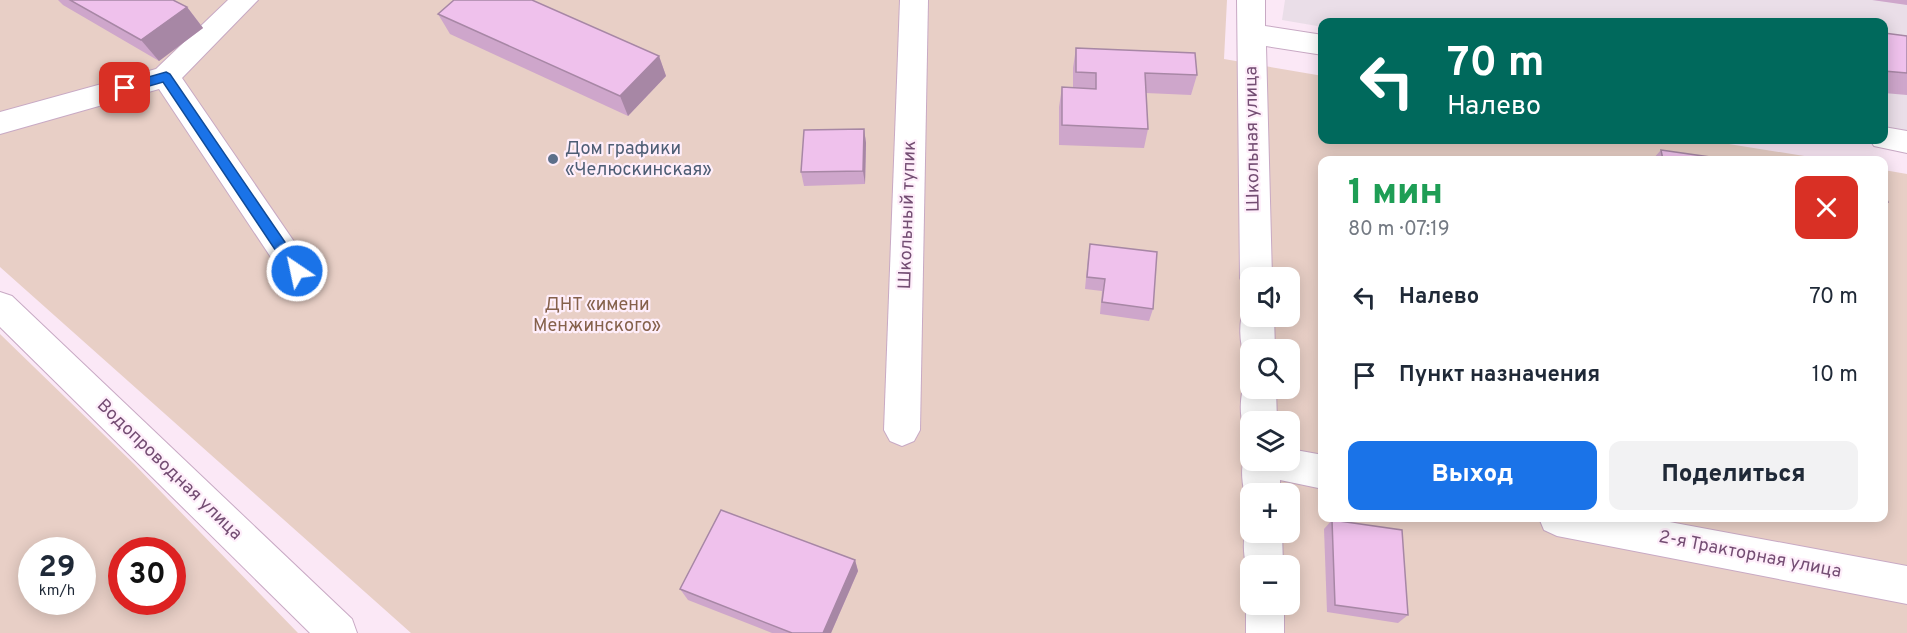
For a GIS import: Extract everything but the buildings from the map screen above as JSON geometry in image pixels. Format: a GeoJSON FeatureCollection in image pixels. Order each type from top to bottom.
{"type":"FeatureCollection","features":[{"type":"Feature","properties":{"kind":"street"},"geometry":{"type":"LineString","coordinates":[[0,123],[166,77],[244,0]]}},
{"type":"Feature","properties":{"kind":"street","name":"Школьный тупик"},"geometry":{"type":"LineString","coordinates":[[902,430],[914,0]]}},
{"type":"Feature","properties":{"kind":"street","name":"Школьная улица"},"geometry":{"type":"LineString","coordinates":[[1251,0],[1256,267]]}},
{"type":"Feature","properties":{"kind":"street"},"geometry":{"type":"LineString","coordinates":[[1250,33],[1318,44]]}},
{"type":"Feature","properties":{"kind":"street"},"geometry":{"type":"LineString","coordinates":[[166,77],[297,271]]}},
{"type":"Feature","properties":{"kind":"street"},"geometry":{"type":"LineString","coordinates":[[1888,139],[1907,142]]}},
{"type":"Feature","properties":{"kind":"street","name":"Водопроводная улица"},"geometry":{"type":"LineString","coordinates":[[0,306],[338,633]]}},
{"type":"Feature","properties":{"kind":"street"},"geometry":{"type":"LineString","coordinates":[[1300,467],[1318,471]]}},
{"type":"Feature","properties":{"kind":"street","name":"2-я Тракторная улица"},"geometry":{"type":"LineString","coordinates":[[1578,522],[1907,585]]}},
{"type":"Feature","properties":{"kind":"street"},"geometry":{"type":"LineString","coordinates":[[1265,615],[1266,633]]}},
{"type":"Feature","properties":{"kind":"shaded area"},"geometry":{"type":"Polygon","coordinates":[[[1285,0],[1907,0],[1907,131],[1888,128],[1888,18],[1318,18],[1318,26],[1282,20],[1285,0]]]}},
{"type":"Feature","properties":{"kind":"green space","name":"ДНТ «имени Менжинского»"},"geometry":{"type":"Polygon","coordinates":[[[0,0],[1227,0],[1224,59],[1318,75],[1318,144],[1729,144],[1804,156],[1318,156],[1318,522],[1888,522],[1888,171],[1907,174],[1907,633],[411,633],[0,267],[0,0]]]}},
{"type":"Feature","properties":{"kind":"green space"},"geometry":{"type":"Polygon","coordinates":[[[0,334],[134,464],[298,633],[0,633],[0,334]]]}},
{"type":"Feature","properties":{"kind":"place","name":"Дом графики «Челюскинская»"},"geometry":{"type":"Point","coordinates":[553,159]}},
{"type":"Feature","properties":{"kind":"route"},"geometry":{"type":"LineString","coordinates":[[125,88],[166,77],[297,271]]}}]}
